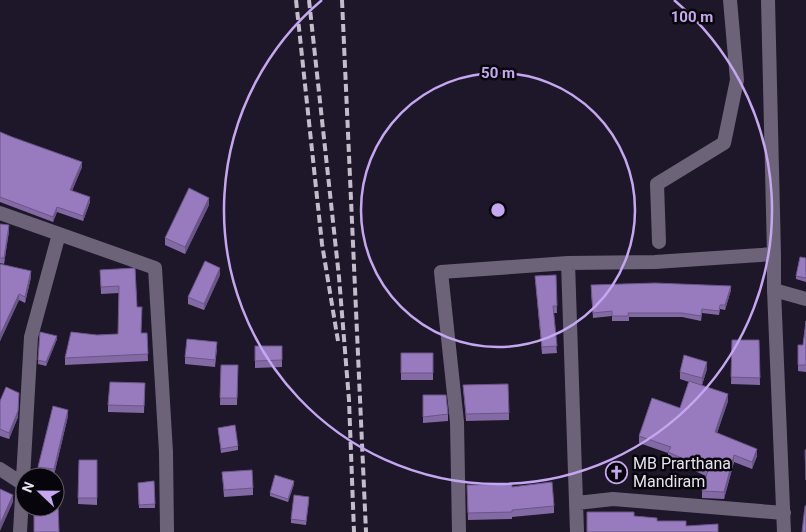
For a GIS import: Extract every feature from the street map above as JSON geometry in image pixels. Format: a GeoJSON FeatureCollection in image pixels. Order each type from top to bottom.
{"type":"FeatureCollection","features":[{"type":"Feature","properties":{"kind":"street"},"geometry":{"type":"LineString","coordinates":[[659,242],[656,184],[724,143],[737,80],[730,0]]}},
{"type":"Feature","properties":{"kind":"street"},"geometry":{"type":"LineString","coordinates":[[768,0],[774,290],[784,532]]}},
{"type":"Feature","properties":{"kind":"street"},"geometry":{"type":"LineString","coordinates":[[0,213],[155,268],[166,452],[168,532]]}},
{"type":"Feature","properties":{"kind":"street"},"geometry":{"type":"LineString","coordinates":[[23,467],[31,337],[59,234]]}},
{"type":"Feature","properties":{"kind":"street"},"geometry":{"type":"LineString","coordinates":[[459,532],[457,422],[441,272],[568,263],[655,262],[774,254]]}},
{"type":"Feature","properties":{"kind":"street"},"geometry":{"type":"LineString","coordinates":[[568,263],[577,532]]}},
{"type":"Feature","properties":{"kind":"street"},"geometry":{"type":"LineString","coordinates":[[774,290],[806,299]]}},
{"type":"Feature","properties":{"kind":"street"},"geometry":{"type":"LineString","coordinates":[[0,469],[15,479]]}},
{"type":"Feature","properties":{"kind":"street"},"geometry":{"type":"LineString","coordinates":[[577,503],[613,499],[784,514]]}},
{"type":"Feature","properties":{"kind":"street"},"geometry":{"type":"LineString","coordinates":[[20,532],[21,517]]}},
{"type":"Feature","properties":{"kind":"building"},"geometry":{"type":"Polygon","coordinates":[[[0,132],[82,162],[70,190],[90,197],[83,216],[57,207],[53,217],[0,197],[0,132]]]}},
{"type":"Feature","properties":{"kind":"building"},"geometry":{"type":"Polygon","coordinates":[[[189,188],[209,198],[185,247],[165,238],[189,188]]]}},
{"type":"Feature","properties":{"kind":"building"},"geometry":{"type":"Polygon","coordinates":[[[0,224],[9,225],[4,258],[0,258],[0,224]]]}},
{"type":"Feature","properties":{"kind":"building"},"geometry":{"type":"Polygon","coordinates":[[[800,257],[806,258],[806,278],[796,276],[800,257]]]}},
{"type":"Feature","properties":{"kind":"building"},"geometry":{"type":"Polygon","coordinates":[[[205,261],[220,268],[204,304],[188,297],[205,261]]]}},
{"type":"Feature","properties":{"kind":"building"},"geometry":{"type":"Polygon","coordinates":[[[0,264],[31,271],[25,297],[19,294],[0,335],[0,264]]]}},
{"type":"Feature","properties":{"kind":"building"},"geometry":{"type":"Polygon","coordinates":[[[135,268],[137,307],[142,307],[141,333],[147,333],[148,354],[65,358],[71,332],[97,335],[118,334],[119,286],[101,287],[100,270],[135,268]]]}},
{"type":"Feature","properties":{"kind":"building"},"geometry":{"type":"Polygon","coordinates":[[[556,275],[557,306],[553,306],[557,346],[542,347],[535,276],[556,275]]]}},
{"type":"Feature","properties":{"kind":"building"},"geometry":{"type":"Polygon","coordinates":[[[655,283],[731,286],[725,305],[720,305],[719,311],[702,309],[701,316],[682,313],[628,313],[629,316],[612,316],[612,311],[593,313],[591,285],[655,283]]]}},
{"type":"Feature","properties":{"kind":"building"},"geometry":{"type":"Polygon","coordinates":[[[806,321],[806,365],[798,365],[798,345],[803,345],[806,321]]]}},
{"type":"Feature","properties":{"kind":"building"},"geometry":{"type":"Polygon","coordinates":[[[40,332],[57,336],[46,362],[38,360],[40,332]]]}},
{"type":"Feature","properties":{"kind":"building"},"geometry":{"type":"Polygon","coordinates":[[[187,339],[217,342],[215,360],[185,357],[187,339]]]}},
{"type":"Feature","properties":{"kind":"building"},"geometry":{"type":"Polygon","coordinates":[[[732,340],[759,340],[760,378],[731,377],[732,340]]]}},
{"type":"Feature","properties":{"kind":"building"},"geometry":{"type":"Polygon","coordinates":[[[255,346],[282,346],[282,360],[255,361],[255,346]]]}},
{"type":"Feature","properties":{"kind":"building"},"geometry":{"type":"Polygon","coordinates":[[[401,353],[433,353],[433,373],[401,373],[401,353]]]}},
{"type":"Feature","properties":{"kind":"building"},"geometry":{"type":"Polygon","coordinates":[[[684,355],[707,362],[702,378],[680,372],[684,355]]]}},
{"type":"Feature","properties":{"kind":"building"},"geometry":{"type":"Polygon","coordinates":[[[221,365],[238,365],[237,398],[220,398],[221,365]]]}},
{"type":"Feature","properties":{"kind":"building"},"geometry":{"type":"Polygon","coordinates":[[[689,381],[728,394],[715,432],[757,449],[752,462],[734,455],[724,492],[702,491],[708,470],[668,452],[671,447],[639,436],[652,398],[680,408],[689,381]]]}},
{"type":"Feature","properties":{"kind":"building"},"geometry":{"type":"Polygon","coordinates":[[[110,382],[145,383],[144,406],[108,405],[110,382]]]}},
{"type":"Feature","properties":{"kind":"building"},"geometry":{"type":"Polygon","coordinates":[[[508,384],[509,413],[466,414],[463,385],[508,384]]]}},
{"type":"Feature","properties":{"kind":"building"},"geometry":{"type":"Polygon","coordinates":[[[6,387],[19,393],[18,411],[9,433],[0,429],[0,401],[6,387]]]}},
{"type":"Feature","properties":{"kind":"building"},"geometry":{"type":"Polygon","coordinates":[[[423,395],[446,395],[448,414],[423,417],[423,395]]]}},
{"type":"Feature","properties":{"kind":"building"},"geometry":{"type":"Polygon","coordinates":[[[53,406],[68,410],[54,467],[38,467],[53,406]]]}},
{"type":"Feature","properties":{"kind":"building"},"geometry":{"type":"Polygon","coordinates":[[[235,425],[238,446],[221,449],[218,428],[235,425]]]}},
{"type":"Feature","properties":{"kind":"building"},"geometry":{"type":"Polygon","coordinates":[[[79,460],[97,460],[97,498],[78,498],[79,460]]]}},
{"type":"Feature","properties":{"kind":"building"},"geometry":{"type":"Polygon","coordinates":[[[252,470],[253,488],[224,490],[222,472],[252,470]]]}},
{"type":"Feature","properties":{"kind":"building"},"geometry":{"type":"Polygon","coordinates":[[[275,475],[294,481],[288,499],[270,493],[275,475]]]}},
{"type":"Feature","properties":{"kind":"building"},"geometry":{"type":"Polygon","coordinates":[[[154,481],[155,504],[139,505],[138,483],[154,481]]]}},
{"type":"Feature","properties":{"kind":"building"},"geometry":{"type":"Polygon","coordinates":[[[552,482],[554,506],[512,510],[512,512],[468,513],[467,485],[512,484],[512,487],[552,482]]]}},
{"type":"Feature","properties":{"kind":"building"},"geometry":{"type":"Polygon","coordinates":[[[0,489],[13,495],[0,524],[0,489]]]}},
{"type":"Feature","properties":{"kind":"building"},"geometry":{"type":"Polygon","coordinates":[[[294,495],[309,497],[306,521],[291,519],[294,495]]]}},
{"type":"Feature","properties":{"kind":"building"},"geometry":{"type":"Polygon","coordinates":[[[805,506],[806,532],[802,532],[805,506]]]}},
{"type":"Feature","properties":{"kind":"building"},"geometry":{"type":"Polygon","coordinates":[[[587,512],[634,512],[634,516],[657,518],[657,521],[686,521],[686,526],[718,524],[718,532],[587,532],[587,512]]]}},
{"type":"Feature","properties":{"kind":"building"},"geometry":{"type":"Polygon","coordinates":[[[34,517],[58,517],[59,532],[34,532],[34,517]]]}},
{"type":"Feature","properties":{"kind":"railway"},"geometry":{"type":"LineString","coordinates":[[296,0],[322,244],[338,341]]}},
{"type":"Feature","properties":{"kind":"railway"},"geometry":{"type":"LineString","coordinates":[[309,0],[339,277],[349,400],[354,532]]}},
{"type":"Feature","properties":{"kind":"railway"},"geometry":{"type":"LineString","coordinates":[[342,0],[366,532]]}},
{"type":"Feature","properties":{"kind":"place","name":"MB Prarthana Mandiram"},"geometry":{"type":"Point","coordinates":[617,472]}}]}
